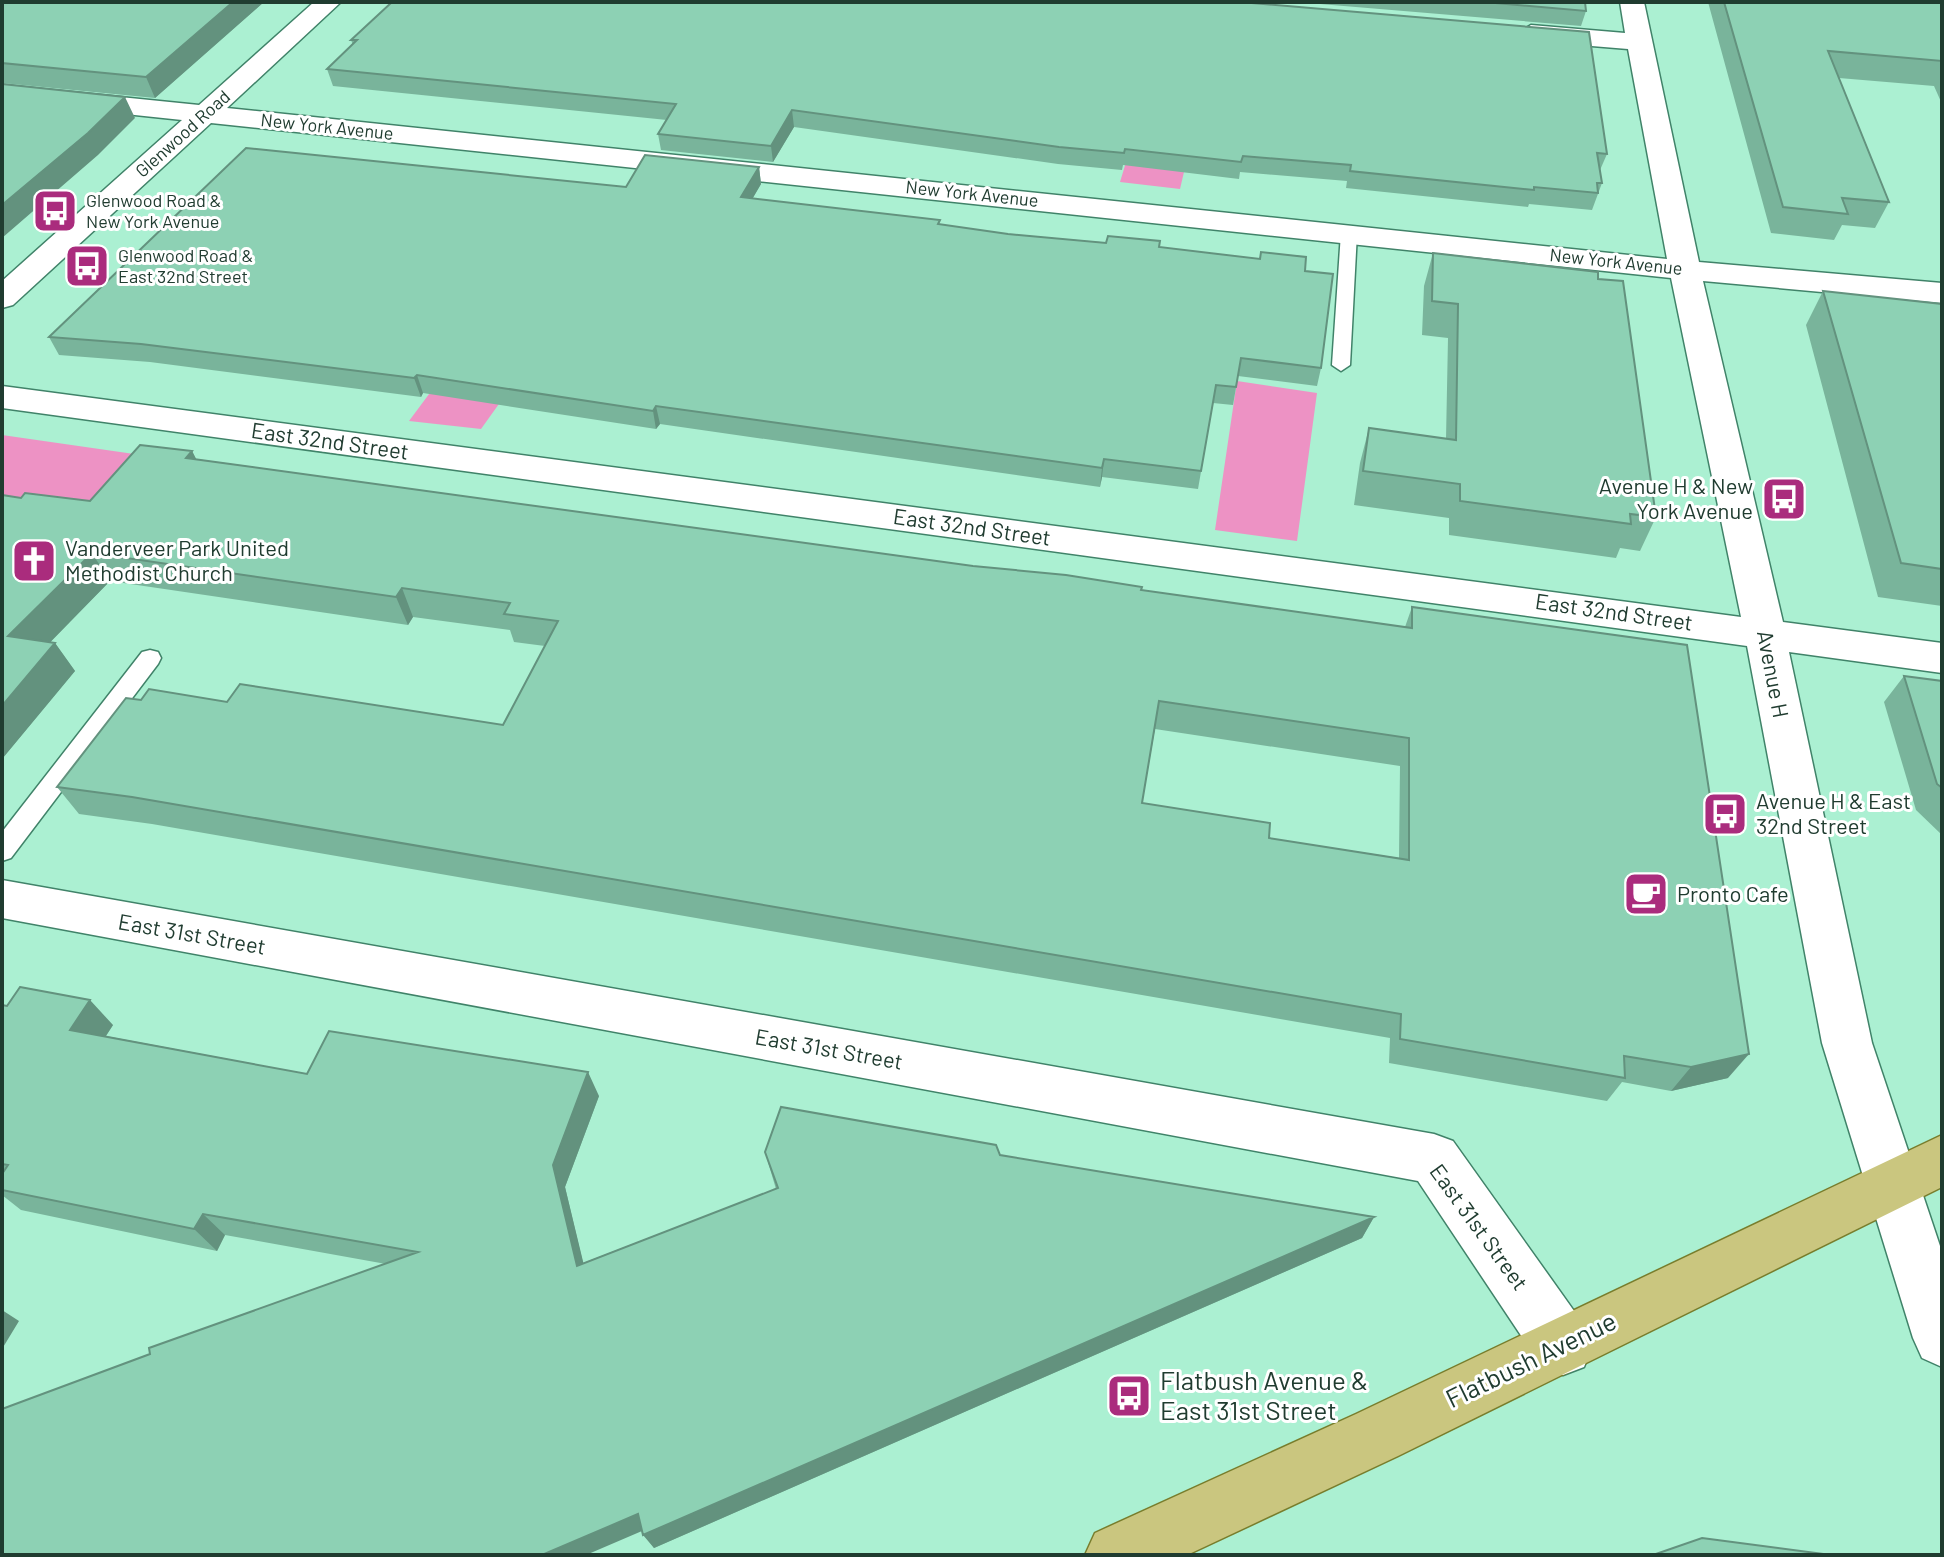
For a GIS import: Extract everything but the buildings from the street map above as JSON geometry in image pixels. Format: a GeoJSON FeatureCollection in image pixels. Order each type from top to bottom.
{"type":"FeatureCollection","features":[{"type":"Feature","properties":{"kind":"main road","name":"Flatbush Avenue"},"geometry":{"type":"LineString","coordinates":[[1117,1555],[1563,1346],[1942,1160]]}},
{"type":"Feature","properties":{"kind":"street","name":"Glenwood Road"},"geometry":{"type":"LineString","coordinates":[[2,298],[329,2]]}},
{"type":"Feature","properties":{"kind":"street","name":"Avenue H"},"geometry":{"type":"LineString","coordinates":[[1632,2],[1685,270],[1765,633],[1847,1043],[1942,1338]]}},
{"type":"Feature","properties":{"kind":"street"},"geometry":{"type":"LineString","coordinates":[[1509,31],[1640,42]]}},
{"type":"Feature","properties":{"kind":"street","name":"New York Avenue"},"geometry":{"type":"LineString","coordinates":[[2,93],[1685,270],[1942,293]]}},
{"type":"Feature","properties":{"kind":"street","name":"East 32nd Street"},"geometry":{"type":"LineString","coordinates":[[2,397],[1942,658]]}},
{"type":"Feature","properties":{"kind":"street","name":"East 31st Street"},"geometry":{"type":"LineString","coordinates":[[2,899],[1434,1159],[1563,1346]]}},
{"type":"Feature","properties":{"kind":"lane"},"geometry":{"type":"LineString","coordinates":[[1341,365],[1349,233]]}},
{"type":"Feature","properties":{"kind":"lane"},"geometry":{"type":"LineString","coordinates":[[2,851],[150,658]]}},
{"type":"Feature","properties":{"kind":"shaded area"},"geometry":{"type":"Polygon","coordinates":[[[1147,93],[1201,99],[1180,189],[1120,182],[1147,93]]]}},
{"type":"Feature","properties":{"kind":"shaded area"},"geometry":{"type":"Polygon","coordinates":[[[505,292],[572,302],[481,429],[409,421],[505,292]]]}},
{"type":"Feature","properties":{"kind":"shaded area"},"geometry":{"type":"Polygon","coordinates":[[[1237,381],[1317,393],[1297,541],[1215,530],[1237,381]]]}},
{"type":"Feature","properties":{"kind":"shaded area"},"geometry":{"type":"Polygon","coordinates":[[[2,435],[148,456],[100,515],[2,503],[2,435]]]}},
{"type":"Feature","properties":{"kind":"place","name":"Glenwood Road & New York Avenue"},"geometry":{"type":"Point","coordinates":[55,211]}},
{"type":"Feature","properties":{"kind":"place","name":"Glenwood Road & East 32nd Street"},"geometry":{"type":"Point","coordinates":[87,266]}},
{"type":"Feature","properties":{"kind":"place","name":"Avenue H & New York Avenue"},"geometry":{"type":"Point","coordinates":[1784,499]}},
{"type":"Feature","properties":{"kind":"place","name":"Vanderveer Park United Methodist Church"},"geometry":{"type":"Point","coordinates":[34,561]}},
{"type":"Feature","properties":{"kind":"place","name":"Avenue H & East 32nd Street"},"geometry":{"type":"Point","coordinates":[1725,814]}},
{"type":"Feature","properties":{"kind":"place","name":"Pronto Cafe"},"geometry":{"type":"Point","coordinates":[1646,894]}},
{"type":"Feature","properties":{"kind":"place","name":"Flatbush Avenue & East 31st Street"},"geometry":{"type":"Point","coordinates":[1129,1396]}}]}
